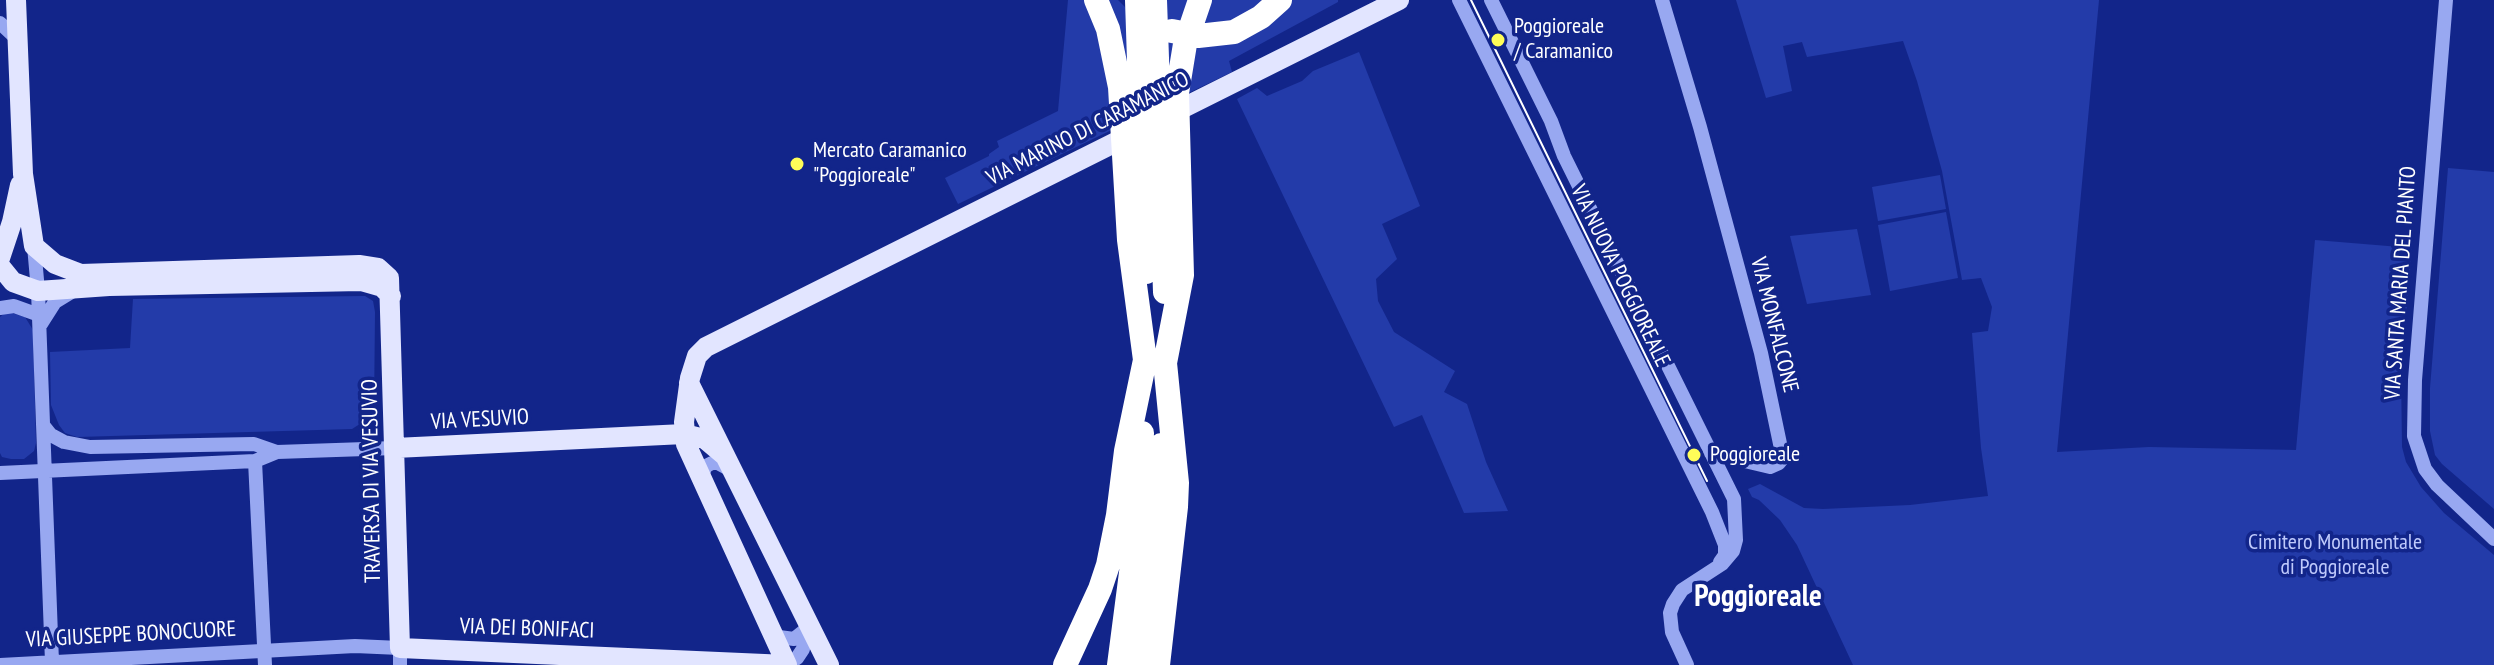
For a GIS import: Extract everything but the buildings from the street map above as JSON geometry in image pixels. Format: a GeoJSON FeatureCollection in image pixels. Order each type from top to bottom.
{"type":"FeatureCollection","features":[{"type":"Feature","properties":{"kind":"highway"},"geometry":{"type":"LineString","coordinates":[[1096,0],[1108,29],[1120,87],[1129,240],[1177,483],[1158,665]]}},
{"type":"Feature","properties":{"kind":"highway"},"geometry":{"type":"LineString","coordinates":[[1129,0],[1145,16],[1165,29],[1198,36],[1220,35],[1249,25],[1280,0]]}},
{"type":"Feature","properties":{"kind":"highway"},"geometry":{"type":"LineString","coordinates":[[1137,0],[1146,241],[1155,362],[1158,497],[1139,665]]}},
{"type":"Feature","properties":{"kind":"highway"},"geometry":{"type":"LineString","coordinates":[[1119,665],[1165,260],[1155,0]]}},
{"type":"Feature","properties":{"kind":"highway"},"geometry":{"type":"LineString","coordinates":[[1065,665],[1108,565],[1126,451],[1182,275],[1177,93],[1188,31],[1200,0]]}},
{"type":"Feature","properties":{"kind":"main road"},"geometry":{"type":"LineString","coordinates":[[16,0],[23,174],[34,246],[55,264],[81,274],[370,266],[378,268],[389,278],[391,296]]}},
{"type":"Feature","properties":{"kind":"main road","name":"VIA MARINO DI CARAMANICO"},"geometry":{"type":"LineString","coordinates":[[684,434],[689,383],[697,356],[706,347],[1399,0]]}},
{"type":"Feature","properties":{"kind":"main road"},"geometry":{"type":"LineString","coordinates":[[0,258],[23,174]]}},
{"type":"Feature","properties":{"kind":"main road"},"geometry":{"type":"LineString","coordinates":[[0,266],[13,282],[38,291],[361,281],[382,287],[391,296]]}},
{"type":"Feature","properties":{"kind":"main road","name":"TRAVERSA DI VIA VESUVIO"},"geometry":{"type":"LineString","coordinates":[[391,296],[400,656]]}},
{"type":"Feature","properties":{"kind":"main road"},"geometry":{"type":"LineString","coordinates":[[689,383],[829,665]]}},
{"type":"Feature","properties":{"kind":"main road"},"geometry":{"type":"LineString","coordinates":[[728,463],[705,439],[684,434],[700,479],[787,665]]}},
{"type":"Feature","properties":{"kind":"main road","name":"VIA VESUVIO"},"geometry":{"type":"LineString","coordinates":[[395,448],[684,434]]}},
{"type":"Feature","properties":{"kind":"main road","name":"VIA DEI BONIFACI"},"geometry":{"type":"LineString","coordinates":[[400,656],[787,665]]}},
{"type":"Feature","properties":{"kind":"street","name":"VIA NUOVA POGGIOREALE"},"geometry":{"type":"LineString","coordinates":[[1459,0],[1707,502],[1725,545],[1722,559],[1711,571]]}},
{"type":"Feature","properties":{"kind":"street","name":"VIA NUOVA POGGIOREALE"},"geometry":{"type":"LineString","coordinates":[[1491,0],[1551,121],[1564,156],[1729,490],[1735,509],[1735,546],[1726,560],[1682,590],[1670,613],[1672,632],[1687,665]]}},
{"type":"Feature","properties":{"kind":"street","name":"VIA MONFALCONE"},"geometry":{"type":"LineString","coordinates":[[1662,0],[1761,353],[1783,458],[1770,467],[1711,453]]}},
{"type":"Feature","properties":{"kind":"street","name":"VIA SANTA MARIA DEL PIANTO"},"geometry":{"type":"LineString","coordinates":[[2446,0],[2415,380],[2414,436],[2425,469],[2437,485],[2494,539]]}},
{"type":"Feature","properties":{"kind":"street"},"geometry":{"type":"LineString","coordinates":[[0,23],[17,39]]}},
{"type":"Feature","properties":{"kind":"street"},"geometry":{"type":"LineString","coordinates":[[34,246],[52,662]]}},
{"type":"Feature","properties":{"kind":"street"},"geometry":{"type":"LineString","coordinates":[[39,321],[55,302],[76,289]]}},
{"type":"Feature","properties":{"kind":"street"},"geometry":{"type":"LineString","coordinates":[[0,308],[14,306],[39,321]]}},
{"type":"Feature","properties":{"kind":"street","name":"VIA VESUVIO"},"geometry":{"type":"LineString","coordinates":[[43,425],[51,435],[64,442],[90,447],[254,444],[277,452]]}},
{"type":"Feature","properties":{"kind":"street","name":"VIA VESUVIO"},"geometry":{"type":"LineString","coordinates":[[2,471],[44,472],[255,461],[277,452],[395,448]]}},
{"type":"Feature","properties":{"kind":"street"},"geometry":{"type":"LineString","coordinates":[[255,461],[265,658]]}},
{"type":"Feature","properties":{"kind":"street"},"geometry":{"type":"LineString","coordinates":[[700,479],[706,466],[728,463]]}},
{"type":"Feature","properties":{"kind":"street"},"geometry":{"type":"LineString","coordinates":[[1707,502],[1712,507],[1722,509],[1728,502],[1729,490]]}},
{"type":"Feature","properties":{"kind":"street"},"geometry":{"type":"LineString","coordinates":[[770,631],[779,637],[794,639],[808,623]]}},
{"type":"Feature","properties":{"kind":"street"},"geometry":{"type":"LineString","coordinates":[[787,665],[803,649],[808,623]]}},
{"type":"Feature","properties":{"kind":"street","name":"VIA DEI BONIFACI"},"geometry":{"type":"LineString","coordinates":[[265,658],[355,646],[400,656]]}},
{"type":"Feature","properties":{"kind":"street","name":"VIA GIUSEPPE BONOCUORE"},"geometry":{"type":"LineString","coordinates":[[0,665],[265,658]]}},
{"type":"Feature","properties":{"kind":"green space"},"geometry":{"type":"Polygon","coordinates":[[[1068,0],[1118,0],[1146,28],[1204,45],[1290,0],[1338,2],[1229,61],[1232,72],[958,204],[945,178],[989,156],[999,147],[997,141],[1058,111],[1068,0]]]}},
{"type":"Feature","properties":{"kind":"green space"},"geometry":{"type":"Polygon","coordinates":[[[1140,0],[1269,0],[1238,22],[1179,28],[1149,10],[1140,0]]]}},
{"type":"Feature","properties":{"kind":"green space","name":"Cimitero Monumentale di Poggioreale"},"geometry":{"type":"Polygon","coordinates":[[[1736,0],[2099,0],[2057,452],[2149,447],[2296,450],[2315,240],[2412,248],[2401,374],[2402,447],[2406,462],[2421,487],[2444,513],[2494,555],[2494,665],[1853,665],[1797,545],[1780,520],[1752,497],[1748,489],[1760,484],[1804,508],[1823,509],[1910,505],[1988,496],[1972,333],[1988,331],[1992,307],[1981,278],[1962,280],[1942,171],[1903,41],[1807,57],[1802,42],[1783,46],[1792,91],[1766,98],[1736,0]]]}},
{"type":"Feature","properties":{"kind":"green space"},"geometry":{"type":"Polygon","coordinates":[[[1359,52],[1420,206],[1382,224],[1397,259],[1376,279],[1378,301],[1394,332],[1455,371],[1444,392],[1467,404],[1486,462],[1508,511],[1464,513],[1422,415],[1394,427],[1237,99],[1257,88],[1267,96],[1302,81],[1313,71],[1359,52]]]}},
{"type":"Feature","properties":{"kind":"green space"},"geometry":{"type":"Polygon","coordinates":[[[2448,168],[2494,172],[2494,509],[2442,464],[2435,455],[2430,431],[2430,388],[2448,168]]]}},
{"type":"Feature","properties":{"kind":"green space"},"geometry":{"type":"Polygon","coordinates":[[[1940,175],[1946,209],[1878,221],[1872,187],[1940,175]]]}},
{"type":"Feature","properties":{"kind":"green space"},"geometry":{"type":"Polygon","coordinates":[[[1946,212],[1958,278],[1890,291],[1878,225],[1946,212]]]}},
{"type":"Feature","properties":{"kind":"green space"},"geometry":{"type":"Polygon","coordinates":[[[1857,229],[1871,295],[1807,304],[1790,236],[1857,229]]]}},
{"type":"Feature","properties":{"kind":"green space"},"geometry":{"type":"Polygon","coordinates":[[[365,296],[373,301],[375,312],[374,409],[366,420],[352,429],[77,437],[65,433],[51,405],[50,352],[130,348],[133,299],[365,296]]]}},
{"type":"Feature","properties":{"kind":"green space"},"geometry":{"type":"Polygon","coordinates":[[[5,313],[25,317],[33,330],[36,443],[34,451],[24,459],[2,457],[0,453],[0,317],[5,313]]]}},
{"type":"Feature","properties":{"kind":"tram line"},"geometry":{"type":"LineString","coordinates":[[1471,0],[1707,481]]}},
{"type":"Feature","properties":{"kind":"place","name":"Poggioreale / Caramanico"},"geometry":{"type":"Point","coordinates":[1498,40]}},
{"type":"Feature","properties":{"kind":"place","name":"Mercato Caramanico \"Poggioreale\""},"geometry":{"type":"Point","coordinates":[797,164]}},
{"type":"Feature","properties":{"kind":"place","name":"Poggioreale"},"geometry":{"type":"Point","coordinates":[1694,455]}},
{"type":"Feature","properties":{"kind":"district","name":"Poggioreale"},"geometry":{"type":"Point","coordinates":[1758,597]}}]}
